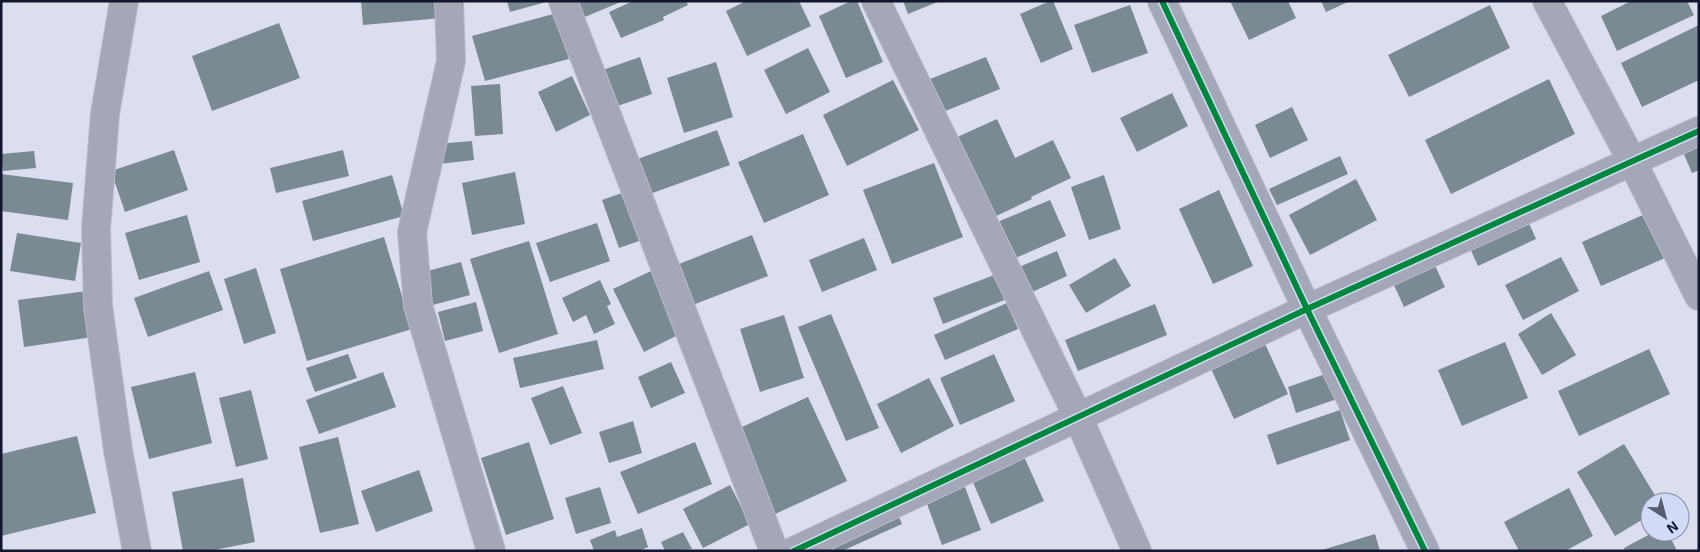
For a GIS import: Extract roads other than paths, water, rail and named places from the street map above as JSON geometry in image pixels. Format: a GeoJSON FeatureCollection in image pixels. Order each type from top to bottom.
{"type":"FeatureCollection","features":[{"type":"Feature","properties":{"kind":"street"},"geometry":{"type":"LineString","coordinates":[[124,1],[105,114],[96,229],[98,306],[118,450],[137,551]]}},
{"type":"Feature","properties":{"kind":"street"},"geometry":{"type":"LineString","coordinates":[[449,1],[452,61],[412,232],[418,305],[491,551]]}},
{"type":"Feature","properties":{"kind":"street"},"geometry":{"type":"LineString","coordinates":[[563,1],[774,551]]}},
{"type":"Feature","properties":{"kind":"street"},"geometry":{"type":"LineString","coordinates":[[876,1],[1078,417],[1138,551]]}},
{"type":"Feature","properties":{"kind":"street"},"geometry":{"type":"LineString","coordinates":[[1162,1],[1307,308],[1425,551]]}},
{"type":"Feature","properties":{"kind":"street"},"geometry":{"type":"LineString","coordinates":[[1548,1],[1632,161],[1699,296]]}},
{"type":"Feature","properties":{"kind":"street"},"geometry":{"type":"LineString","coordinates":[[794,551],[1307,308],[1699,131]]}}]}
